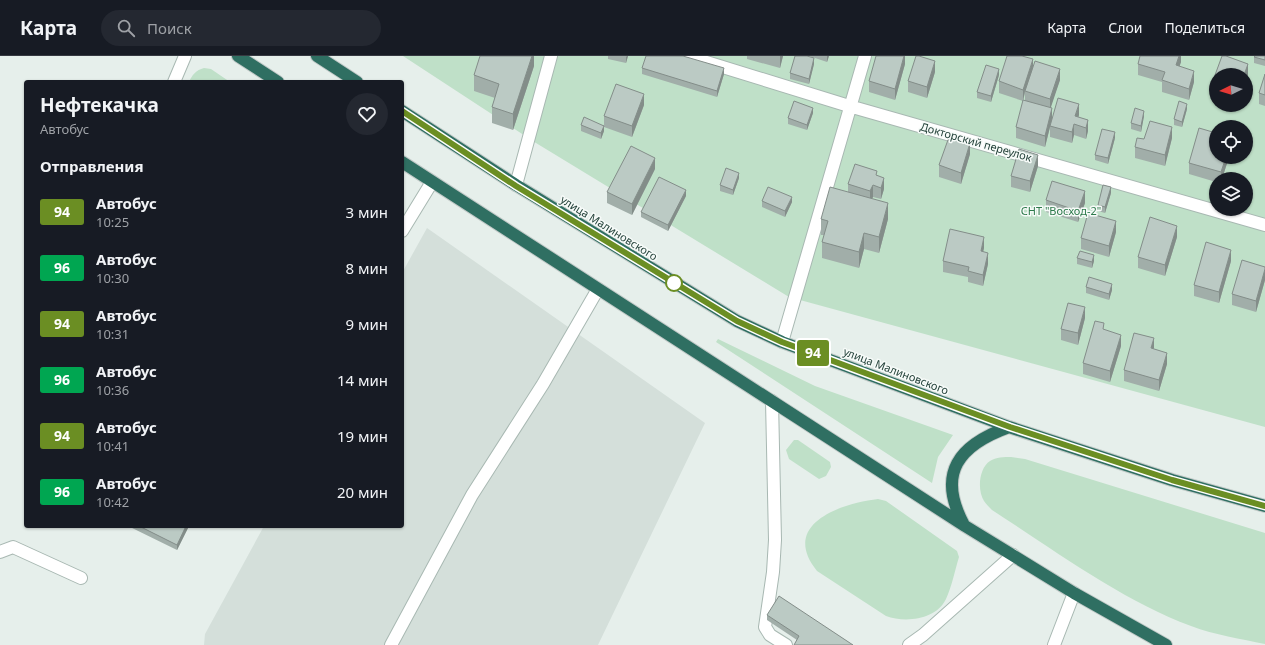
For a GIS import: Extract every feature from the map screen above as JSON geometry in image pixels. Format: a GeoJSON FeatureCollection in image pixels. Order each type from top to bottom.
{"type":"FeatureCollection","features":[{"type":"Feature","properties":{"kind":"highway"},"geometry":{"type":"LineString","coordinates":[[238,56],[275,80]]}},
{"type":"Feature","properties":{"kind":"highway"},"geometry":{"type":"LineString","coordinates":[[317,56],[354,80]]}},
{"type":"Feature","properties":{"kind":"highway","name":"улица Малиновского"},"geometry":{"type":"LineString","coordinates":[[404,112],[516,186],[737,321],[782,342],[1010,427],[1172,480],[1265,506]]}},
{"type":"Feature","properties":{"kind":"highway"},"geometry":{"type":"LineString","coordinates":[[404,163],[965,526],[1074,593],[1166,645]]}},
{"type":"Feature","properties":{"kind":"highway"},"geometry":{"type":"LineString","coordinates":[[965,526],[954,505],[952,491],[955,466],[962,456],[979,440],[1010,427]]}},
{"type":"Feature","properties":{"kind":"street"},"geometry":{"type":"LineString","coordinates":[[175,80],[185,56]]}},
{"type":"Feature","properties":{"kind":"street"},"geometry":{"type":"LineString","coordinates":[[516,186],[551,56]]}},
{"type":"Feature","properties":{"kind":"street","name":"Докторский переулок"},"geometry":{"type":"LineString","coordinates":[[687,56],[849,106],[1265,225]]}},
{"type":"Feature","properties":{"kind":"street"},"geometry":{"type":"LineString","coordinates":[[782,342],[864,56]]}},
{"type":"Feature","properties":{"kind":"street"},"geometry":{"type":"LineString","coordinates":[[404,228],[432,182]]}},
{"type":"Feature","properties":{"kind":"street"},"geometry":{"type":"LineString","coordinates":[[391,645],[472,495],[543,384],[598,289]]}},
{"type":"Feature","properties":{"kind":"street"},"geometry":{"type":"LineString","coordinates":[[772,401],[774,540],[773,572],[765,627],[770,635],[786,645]]}},
{"type":"Feature","properties":{"kind":"street"},"geometry":{"type":"LineString","coordinates":[[0,552],[13,547],[81,578]]}},
{"type":"Feature","properties":{"kind":"street"},"geometry":{"type":"LineString","coordinates":[[909,645],[923,635],[1013,555]]}},
{"type":"Feature","properties":{"kind":"street"},"geometry":{"type":"LineString","coordinates":[[1054,645],[1074,593]]}},
{"type":"Feature","properties":{"kind":"shaded area"},"geometry":{"type":"Polygon","coordinates":[[[427,228],[705,423],[598,645],[204,645],[205,634],[263,528],[404,528],[404,269],[427,228]]]}},
{"type":"Feature","properties":{"kind":"green space","name":"СНТ \"Восход-2\""},"geometry":{"type":"Polygon","coordinates":[[[403,56],[1265,56],[1265,427],[789,297],[536,143],[403,56]]]}},
{"type":"Feature","properties":{"kind":"green space"},"geometry":{"type":"Polygon","coordinates":[[[204,68],[211,69],[227,80],[190,80],[199,70],[204,68]]]}},
{"type":"Feature","properties":{"kind":"green space"},"geometry":{"type":"Polygon","coordinates":[[[718,339],[815,386],[953,435],[938,457],[932,483],[716,342],[718,339]]]}},
{"type":"Feature","properties":{"kind":"green space"},"geometry":{"type":"Polygon","coordinates":[[[794,440],[798,440],[830,462],[831,467],[826,476],[819,479],[789,459],[786,450],[794,440]]]}},
{"type":"Feature","properties":{"kind":"green space"},"geometry":{"type":"Polygon","coordinates":[[[1011,457],[1025,459],[1265,533],[1265,644],[1209,632],[1191,626],[1140,603],[1089,574],[992,510],[985,502],[980,491],[981,474],[986,464],[990,461],[997,458],[1011,457]]]}},
{"type":"Feature","properties":{"kind":"green space"},"geometry":{"type":"Polygon","coordinates":[[[878,499],[886,501],[957,551],[959,557],[952,583],[946,599],[935,612],[919,618],[911,619],[886,616],[817,571],[807,555],[805,540],[810,529],[820,519],[833,511],[848,505],[878,499]]]}},
{"type":"Feature","properties":{"kind":"building"},"geometry":{"type":"Polygon","coordinates":[[[480,56],[532,56],[513,114],[492,107],[499,84],[474,75],[480,56]]]}},
{"type":"Feature","properties":{"kind":"building"},"geometry":{"type":"Polygon","coordinates":[[[646,56],[683,56],[724,68],[717,91],[642,68],[646,56]]]}},
{"type":"Feature","properties":{"kind":"building"},"geometry":{"type":"Polygon","coordinates":[[[795,56],[807,56],[814,58],[809,79],[790,73],[795,56]]]}},
{"type":"Feature","properties":{"kind":"building"},"geometry":{"type":"Polygon","coordinates":[[[876,56],[904,56],[895,89],[869,81],[876,56]]]}},
{"type":"Feature","properties":{"kind":"building"},"geometry":{"type":"Polygon","coordinates":[[[916,56],[935,61],[927,87],[908,81],[916,56]]]}},
{"type":"Feature","properties":{"kind":"building"},"geometry":{"type":"Polygon","coordinates":[[[1007,56],[1022,56],[1033,59],[1023,90],[999,81],[1007,56]]]}},
{"type":"Feature","properties":{"kind":"building"},"geometry":{"type":"Polygon","coordinates":[[[1140,56],[1179,56],[1176,65],[1194,71],[1189,89],[1162,80],[1165,72],[1138,64],[1140,56]]]}},
{"type":"Feature","properties":{"kind":"building"},"geometry":{"type":"Polygon","coordinates":[[[1222,56],[1248,64],[1247,68],[1218,68],[1222,56]]]}},
{"type":"Feature","properties":{"kind":"building"},"geometry":{"type":"Polygon","coordinates":[[[1265,56],[1265,60],[1254,57],[1265,56]]]}},
{"type":"Feature","properties":{"kind":"building"},"geometry":{"type":"Polygon","coordinates":[[[1035,61],[1060,69],[1050,99],[1025,91],[1035,61]]]}},
{"type":"Feature","properties":{"kind":"building"},"geometry":{"type":"Polygon","coordinates":[[[986,65],[999,69],[991,96],[977,92],[986,65]]]}},
{"type":"Feature","properties":{"kind":"building"},"geometry":{"type":"Polygon","coordinates":[[[1265,74],[1265,95],[1259,93],[1265,74]]]}},
{"type":"Feature","properties":{"kind":"building"},"geometry":{"type":"Polygon","coordinates":[[[616,84],[644,94],[632,126],[604,116],[616,84]]]}},
{"type":"Feature","properties":{"kind":"building"},"geometry":{"type":"Polygon","coordinates":[[[1058,98],[1079,104],[1075,116],[1088,120],[1086,128],[1074,124],[1072,132],[1050,126],[1058,98]]]}},
{"type":"Feature","properties":{"kind":"building"},"geometry":{"type":"Polygon","coordinates":[[[1023,100],[1052,108],[1045,136],[1016,127],[1023,100]]]}},
{"type":"Feature","properties":{"kind":"building"},"geometry":{"type":"Polygon","coordinates":[[[794,101],[813,108],[807,125],[788,118],[794,101]]]}},
{"type":"Feature","properties":{"kind":"building"},"geometry":{"type":"Polygon","coordinates":[[[1179,101],[1187,104],[1182,122],[1174,119],[1179,101]]]}},
{"type":"Feature","properties":{"kind":"building"},"geometry":{"type":"Polygon","coordinates":[[[1135,108],[1144,111],[1141,126],[1131,123],[1135,108]]]}},
{"type":"Feature","properties":{"kind":"building"},"geometry":{"type":"Polygon","coordinates":[[[584,117],[604,126],[601,133],[581,125],[584,117]]]}},
{"type":"Feature","properties":{"kind":"building"},"geometry":{"type":"Polygon","coordinates":[[[1150,121],[1172,127],[1165,155],[1135,147],[1137,138],[1144,139],[1150,121]]]}},
{"type":"Feature","properties":{"kind":"building"},"geometry":{"type":"Polygon","coordinates":[[[1199,128],[1209,131],[1209,164],[1224,164],[1221,172],[1189,163],[1199,128]]]}},
{"type":"Feature","properties":{"kind":"building"},"geometry":{"type":"Polygon","coordinates":[[[1102,129],[1115,132],[1108,158],[1095,155],[1102,129]]]}},
{"type":"Feature","properties":{"kind":"building"},"geometry":{"type":"Polygon","coordinates":[[[949,137],[970,143],[961,173],[939,165],[949,137]]]}},
{"type":"Feature","properties":{"kind":"building"},"geometry":{"type":"Polygon","coordinates":[[[631,146],[655,158],[632,204],[607,192],[631,146]]]}},
{"type":"Feature","properties":{"kind":"building"},"geometry":{"type":"Polygon","coordinates":[[[1019,149],[1038,155],[1030,181],[1011,176],[1019,149]]]}},
{"type":"Feature","properties":{"kind":"building"},"geometry":{"type":"Polygon","coordinates":[[[855,164],[877,171],[876,175],[884,178],[881,188],[873,185],[870,191],[848,184],[855,164]]]}},
{"type":"Feature","properties":{"kind":"building"},"geometry":{"type":"Polygon","coordinates":[[[726,168],[739,173],[733,190],[720,185],[726,168]]]}},
{"type":"Feature","properties":{"kind":"building"},"geometry":{"type":"Polygon","coordinates":[[[659,177],[686,190],[668,225],[641,212],[659,177]]]}},
{"type":"Feature","properties":{"kind":"building"},"geometry":{"type":"Polygon","coordinates":[[[1052,181],[1085,191],[1078,211],[1046,200],[1052,181]]]}},
{"type":"Feature","properties":{"kind":"building"},"geometry":{"type":"Polygon","coordinates":[[[1103,185],[1111,187],[1105,207],[1098,205],[1103,185]]]}},
{"type":"Feature","properties":{"kind":"building"},"geometry":{"type":"Polygon","coordinates":[[[768,187],[792,197],[785,211],[762,201],[768,187]]]}},
{"type":"Feature","properties":{"kind":"building"},"geometry":{"type":"Polygon","coordinates":[[[830,187],[888,203],[879,237],[864,233],[859,252],[822,242],[828,221],[821,219],[830,187]]]}},
{"type":"Feature","properties":{"kind":"building"},"geometry":{"type":"Polygon","coordinates":[[[1088,213],[1116,221],[1109,246],[1081,238],[1088,213]]]}},
{"type":"Feature","properties":{"kind":"building"},"geometry":{"type":"Polygon","coordinates":[[[1150,217],[1177,226],[1165,265],[1138,257],[1150,217]]]}},
{"type":"Feature","properties":{"kind":"building"},"geometry":{"type":"Polygon","coordinates":[[[950,229],[984,237],[981,251],[988,253],[983,275],[968,271],[969,267],[943,261],[950,229]]]}},
{"type":"Feature","properties":{"kind":"building"},"geometry":{"type":"Polygon","coordinates":[[[1206,242],[1231,250],[1219,292],[1194,285],[1206,242]]]}},
{"type":"Feature","properties":{"kind":"building"},"geometry":{"type":"Polygon","coordinates":[[[1080,251],[1094,255],[1092,262],[1077,258],[1080,251]]]}},
{"type":"Feature","properties":{"kind":"building"},"geometry":{"type":"Polygon","coordinates":[[[1242,260],[1265,267],[1256,301],[1232,294],[1242,260]]]}},
{"type":"Feature","properties":{"kind":"building"},"geometry":{"type":"Polygon","coordinates":[[[1089,277],[1112,284],[1109,294],[1086,287],[1089,277]]]}},
{"type":"Feature","properties":{"kind":"building"},"geometry":{"type":"Polygon","coordinates":[[[1068,303],[1085,307],[1078,333],[1061,329],[1068,303]]]}},
{"type":"Feature","properties":{"kind":"building"},"geometry":{"type":"Polygon","coordinates":[[[1095,321],[1104,323],[1103,329],[1121,335],[1110,371],[1083,363],[1095,321]]]}},
{"type":"Feature","properties":{"kind":"building"},"geometry":{"type":"Polygon","coordinates":[[[1134,333],[1154,338],[1151,348],[1167,353],[1159,380],[1124,370],[1134,333]]]}},
{"type":"Feature","properties":{"kind":"building"},"geometry":{"type":"Polygon","coordinates":[[[143,528],[185,528],[177,545],[143,528]]]}},
{"type":"Feature","properties":{"kind":"building"},"geometry":{"type":"Polygon","coordinates":[[[779,596],[853,645],[794,645],[799,636],[767,615],[779,596]]]}},
{"type":"Feature","properties":{"kind":"bus line","name":"94"},"geometry":{"type":"LineString","coordinates":[[404,112],[516,186],[737,321],[782,342],[1010,427],[1172,480],[1265,506]]}}]}
